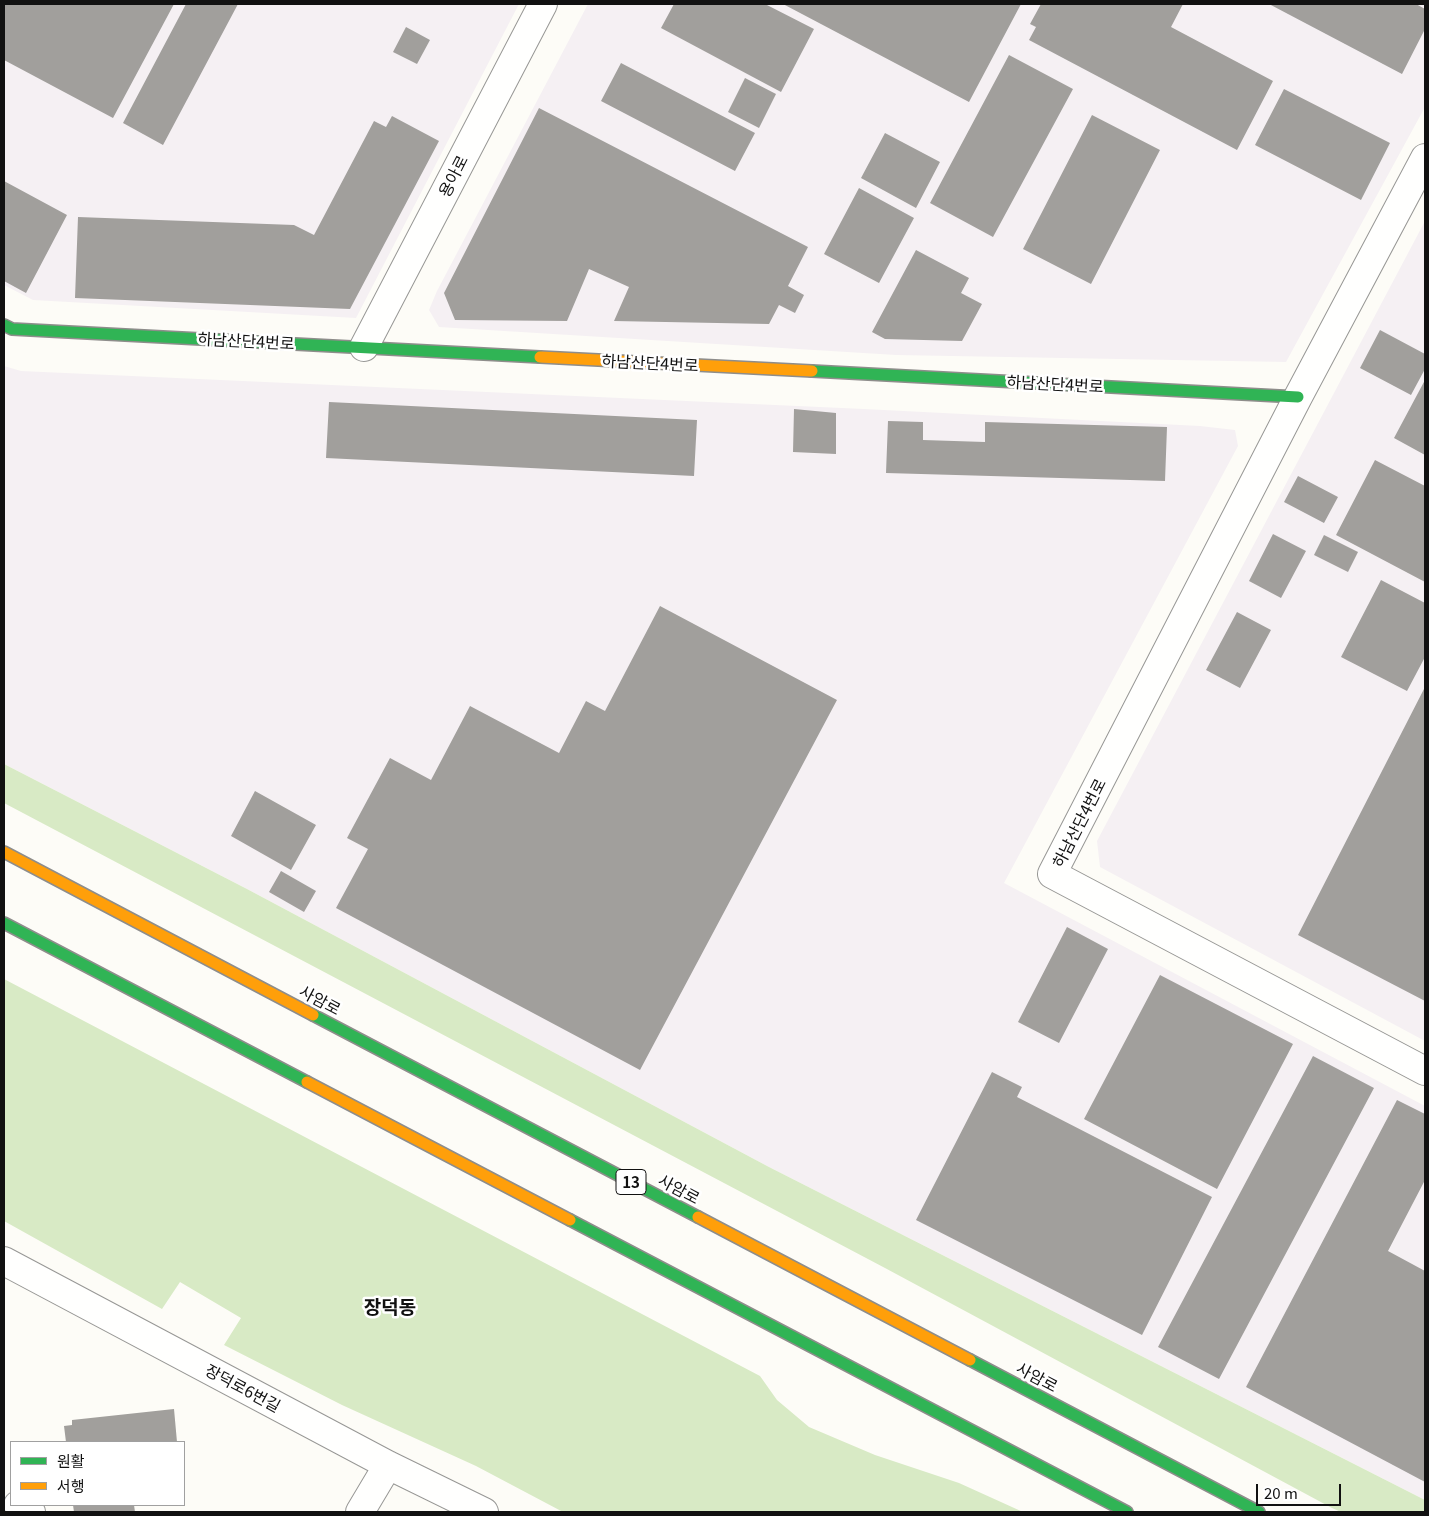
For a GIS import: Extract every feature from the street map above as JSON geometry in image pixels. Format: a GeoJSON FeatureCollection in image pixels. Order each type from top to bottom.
{"type":"FeatureCollection","features":[{"type":"Feature","properties":{"kind":"main road","name":"하남산단4번로"},"geometry":{"type":"LineString","coordinates":[[4,325],[12,329],[1298,397]]}},
{"type":"Feature","properties":{"kind":"main road","name":"사암로"},"geometry":{"type":"LineString","coordinates":[[4,852],[1259,1512]]}},
{"type":"Feature","properties":{"kind":"main road"},"geometry":{"type":"LineString","coordinates":[[4,923],[1127,1512]]}},
{"type":"Feature","properties":{"kind":"street","name":"용아로"},"geometry":{"type":"LineString","coordinates":[[364,347],[542,4]]}},
{"type":"Feature","properties":{"kind":"street","name":"하남산단4번로"},"geometry":{"type":"LineString","coordinates":[[1425,158],[1298,397],[1052,874],[1425,1071]]}},
{"type":"Feature","properties":{"kind":"street","name":"장덕로6번길"},"geometry":{"type":"LineString","coordinates":[[4,1262],[388,1465],[484,1512]]}},
{"type":"Feature","properties":{"kind":"street"},"geometry":{"type":"LineString","coordinates":[[360,1512],[388,1465]]}},
{"type":"Feature","properties":{"kind":"street"},"geometry":{"type":"LineString","coordinates":[[20,1506],[31,1512]]}},
{"type":"Feature","properties":{"kind":"shaded area"},"geometry":{"type":"Polygon","coordinates":[[[4,4],[519,4],[356,318],[33,300],[4,285],[4,4]]]}},
{"type":"Feature","properties":{"kind":"shaded area"},"geometry":{"type":"Polygon","coordinates":[[[588,4],[1425,4],[1425,107],[1286,362],[896,355],[439,327],[429,310],[437,291],[588,4]]]}},
{"type":"Feature","properties":{"kind":"shaded area"},"geometry":{"type":"Polygon","coordinates":[[[1425,221],[1425,1041],[1100,867],[1097,841],[1425,221]]]}},
{"type":"Feature","properties":{"kind":"shaded area"},"geometry":{"type":"Polygon","coordinates":[[[4,366],[21,371],[864,409],[1200,426],[1235,430],[1238,446],[1004,883],[1425,1106],[1425,1500],[769,1167],[247,889],[4,764],[4,366]]]}},
{"type":"Feature","properties":{"kind":"green space"},"geometry":{"type":"Polygon","coordinates":[[[4,764],[247,889],[769,1167],[1425,1500],[1425,1512],[1341,1512],[1332,1508],[885,1268],[4,803],[4,764]]]}},
{"type":"Feature","properties":{"kind":"green space"},"geometry":{"type":"Polygon","coordinates":[[[4,979],[760,1376],[777,1400],[809,1427],[875,1455],[959,1483],[1023,1512],[563,1512],[476,1466],[342,1405],[224,1345],[241,1318],[180,1282],[162,1309],[4,1221],[4,979]]]}},
{"type":"Feature","properties":{"kind":"building"},"geometry":{"type":"Polygon","coordinates":[[[4,4],[174,4],[113,118],[4,60],[4,4]]]}},
{"type":"Feature","properties":{"kind":"building"},"geometry":{"type":"Polygon","coordinates":[[[186,4],[238,4],[163,145],[123,123],[186,4]]]}},
{"type":"Feature","properties":{"kind":"building"},"geometry":{"type":"Polygon","coordinates":[[[674,4],[765,4],[814,29],[781,92],[661,28],[674,4]]]}},
{"type":"Feature","properties":{"kind":"building"},"geometry":{"type":"Polygon","coordinates":[[[783,4],[1021,4],[969,102],[783,4]]]}},
{"type":"Feature","properties":{"kind":"building"},"geometry":{"type":"Polygon","coordinates":[[[1041,4],[1183,4],[1171,27],[1273,81],[1237,150],[1029,40],[1036,27],[1030,24],[1041,4]]]}},
{"type":"Feature","properties":{"kind":"building"},"geometry":{"type":"Polygon","coordinates":[[[1269,4],[1416,4],[1425,9],[1425,29],[1402,74],[1269,4]]]}},
{"type":"Feature","properties":{"kind":"building"},"geometry":{"type":"Polygon","coordinates":[[[406,27],[430,40],[417,64],[393,52],[406,27]]]}},
{"type":"Feature","properties":{"kind":"building"},"geometry":{"type":"Polygon","coordinates":[[[1009,55],[1073,89],[993,237],[930,203],[1009,55]]]}},
{"type":"Feature","properties":{"kind":"building"},"geometry":{"type":"Polygon","coordinates":[[[621,63],[755,133],[735,171],[601,101],[621,63]]]}},
{"type":"Feature","properties":{"kind":"building"},"geometry":{"type":"Polygon","coordinates":[[[745,78],[776,94],[759,128],[728,112],[745,78]]]}},
{"type":"Feature","properties":{"kind":"building"},"geometry":{"type":"Polygon","coordinates":[[[1284,89],[1390,143],[1361,200],[1255,145],[1284,89]]]}},
{"type":"Feature","properties":{"kind":"building"},"geometry":{"type":"Polygon","coordinates":[[[539,108],[808,247],[788,286],[804,295],[795,313],[779,305],[769,324],[614,321],[629,287],[589,269],[567,321],[455,320],[444,293],[539,108]]]}},
{"type":"Feature","properties":{"kind":"building"},"geometry":{"type":"Polygon","coordinates":[[[1092,115],[1160,150],[1091,284],[1023,249],[1092,115]]]}},
{"type":"Feature","properties":{"kind":"building"},"geometry":{"type":"Polygon","coordinates":[[[392,116],[439,141],[350,309],[75,298],[78,217],[294,225],[314,235],[374,121],[386,127],[392,116]]]}},
{"type":"Feature","properties":{"kind":"building"},"geometry":{"type":"Polygon","coordinates":[[[885,133],[940,162],[916,208],[861,178],[885,133]]]}},
{"type":"Feature","properties":{"kind":"building"},"geometry":{"type":"Polygon","coordinates":[[[4,181],[67,215],[26,293],[4,281],[4,181]]]}},
{"type":"Feature","properties":{"kind":"building"},"geometry":{"type":"Polygon","coordinates":[[[859,188],[914,218],[879,283],[824,254],[859,188]]]}},
{"type":"Feature","properties":{"kind":"building"},"geometry":{"type":"Polygon","coordinates":[[[916,250],[969,278],[961,293],[982,304],[962,341],[885,339],[872,332],[916,250]]]}},
{"type":"Feature","properties":{"kind":"building"},"geometry":{"type":"Polygon","coordinates":[[[1380,330],[1425,354],[1425,369],[1411,395],[1360,368],[1380,330]]]}},
{"type":"Feature","properties":{"kind":"building"},"geometry":{"type":"Polygon","coordinates":[[[1425,380],[1425,455],[1394,438],[1425,380]]]}},
{"type":"Feature","properties":{"kind":"building"},"geometry":{"type":"Polygon","coordinates":[[[329,402],[697,420],[694,476],[326,458],[329,402]]]}},
{"type":"Feature","properties":{"kind":"building"},"geometry":{"type":"Polygon","coordinates":[[[794,409],[836,413],[836,454],[793,452],[794,409]]]}},
{"type":"Feature","properties":{"kind":"building"},"geometry":{"type":"Polygon","coordinates":[[[888,421],[923,422],[923,440],[985,442],[985,422],[1167,427],[1165,481],[886,473],[888,421]]]}},
{"type":"Feature","properties":{"kind":"building"},"geometry":{"type":"Polygon","coordinates":[[[1375,460],[1425,486],[1425,582],[1336,535],[1375,460]]]}},
{"type":"Feature","properties":{"kind":"building"},"geometry":{"type":"Polygon","coordinates":[[[1298,476],[1338,497],[1324,523],[1284,502],[1298,476]]]}},
{"type":"Feature","properties":{"kind":"building"},"geometry":{"type":"Polygon","coordinates":[[[1273,534],[1306,551],[1281,598],[1249,581],[1273,534]]]}},
{"type":"Feature","properties":{"kind":"building"},"geometry":{"type":"Polygon","coordinates":[[[1324,535],[1358,552],[1348,572],[1314,555],[1324,535]]]}},
{"type":"Feature","properties":{"kind":"building"},"geometry":{"type":"Polygon","coordinates":[[[1381,580],[1425,603],[1425,657],[1407,691],[1341,657],[1381,580]]]}},
{"type":"Feature","properties":{"kind":"building"},"geometry":{"type":"Polygon","coordinates":[[[660,606],[837,700],[640,1070],[336,908],[368,849],[347,838],[390,758],[431,780],[470,706],[559,753],[586,701],[605,711],[660,606]]]}},
{"type":"Feature","properties":{"kind":"building"},"geometry":{"type":"Polygon","coordinates":[[[1237,612],[1271,630],[1240,688],[1206,670],[1237,612]]]}},
{"type":"Feature","properties":{"kind":"building"},"geometry":{"type":"Polygon","coordinates":[[[1425,687],[1425,1001],[1298,935],[1425,687]]]}},
{"type":"Feature","properties":{"kind":"building"},"geometry":{"type":"Polygon","coordinates":[[[255,791],[316,825],[291,870],[231,836],[255,791]]]}},
{"type":"Feature","properties":{"kind":"building"},"geometry":{"type":"Polygon","coordinates":[[[281,871],[316,891],[304,912],[269,892],[281,871]]]}},
{"type":"Feature","properties":{"kind":"building"},"geometry":{"type":"Polygon","coordinates":[[[1067,927],[1108,949],[1059,1043],[1018,1022],[1067,927]]]}},
{"type":"Feature","properties":{"kind":"building"},"geometry":{"type":"Polygon","coordinates":[[[1160,975],[1293,1044],[1217,1189],[1084,1119],[1160,975]]]}},
{"type":"Feature","properties":{"kind":"building"},"geometry":{"type":"Polygon","coordinates":[[[1313,1056],[1374,1088],[1219,1379],[1158,1347],[1313,1056]]]}},
{"type":"Feature","properties":{"kind":"building"},"geometry":{"type":"Polygon","coordinates":[[[992,1072],[1022,1087],[1017,1097],[1212,1197],[1142,1335],[916,1220],[992,1072]]]}},
{"type":"Feature","properties":{"kind":"building"},"geometry":{"type":"Polygon","coordinates":[[[1397,1100],[1425,1114],[1425,1180],[1388,1251],[1425,1271],[1425,1482],[1246,1387],[1397,1100]]]}},
{"type":"Feature","properties":{"kind":"building"},"geometry":{"type":"Polygon","coordinates":[[[174,1409],[177,1441],[66,1441],[64,1426],[72,1425],[72,1420],[174,1409]]]}},
{"type":"Feature","properties":{"kind":"building"},"geometry":{"type":"Polygon","coordinates":[[[73,1506],[134,1506],[135,1512],[74,1512],[73,1506]]]}},
{"type":"Feature","properties":{"kind":"traffic: fast"},"geometry":{"type":"LineString","coordinates":[[4,325],[12,329],[540,357]]}},
{"type":"Feature","properties":{"kind":"traffic: fast"},"geometry":{"type":"LineString","coordinates":[[812,371],[1298,397]]}},
{"type":"Feature","properties":{"kind":"traffic: fast"},"geometry":{"type":"LineString","coordinates":[[4,923],[307,1082]]}},
{"type":"Feature","properties":{"kind":"traffic: fast"},"geometry":{"type":"LineString","coordinates":[[313,1015],[698,1217]]}},
{"type":"Feature","properties":{"kind":"traffic: fast"},"geometry":{"type":"LineString","coordinates":[[570,1220],[1127,1512]]}},
{"type":"Feature","properties":{"kind":"traffic: fast"},"geometry":{"type":"LineString","coordinates":[[970,1360],[1259,1512]]}},
{"type":"Feature","properties":{"kind":"traffic: slow"},"geometry":{"type":"LineString","coordinates":[[540,357],[812,371]]}},
{"type":"Feature","properties":{"kind":"traffic: slow"},"geometry":{"type":"LineString","coordinates":[[4,852],[313,1015]]}},
{"type":"Feature","properties":{"kind":"traffic: slow"},"geometry":{"type":"LineString","coordinates":[[307,1082],[570,1220]]}},
{"type":"Feature","properties":{"kind":"traffic: slow"},"geometry":{"type":"LineString","coordinates":[[698,1217],[970,1360]]}},
{"type":"Feature","properties":{"kind":"district","name":"장덕동"},"geometry":{"type":"Point","coordinates":[390,1307]}}]}
